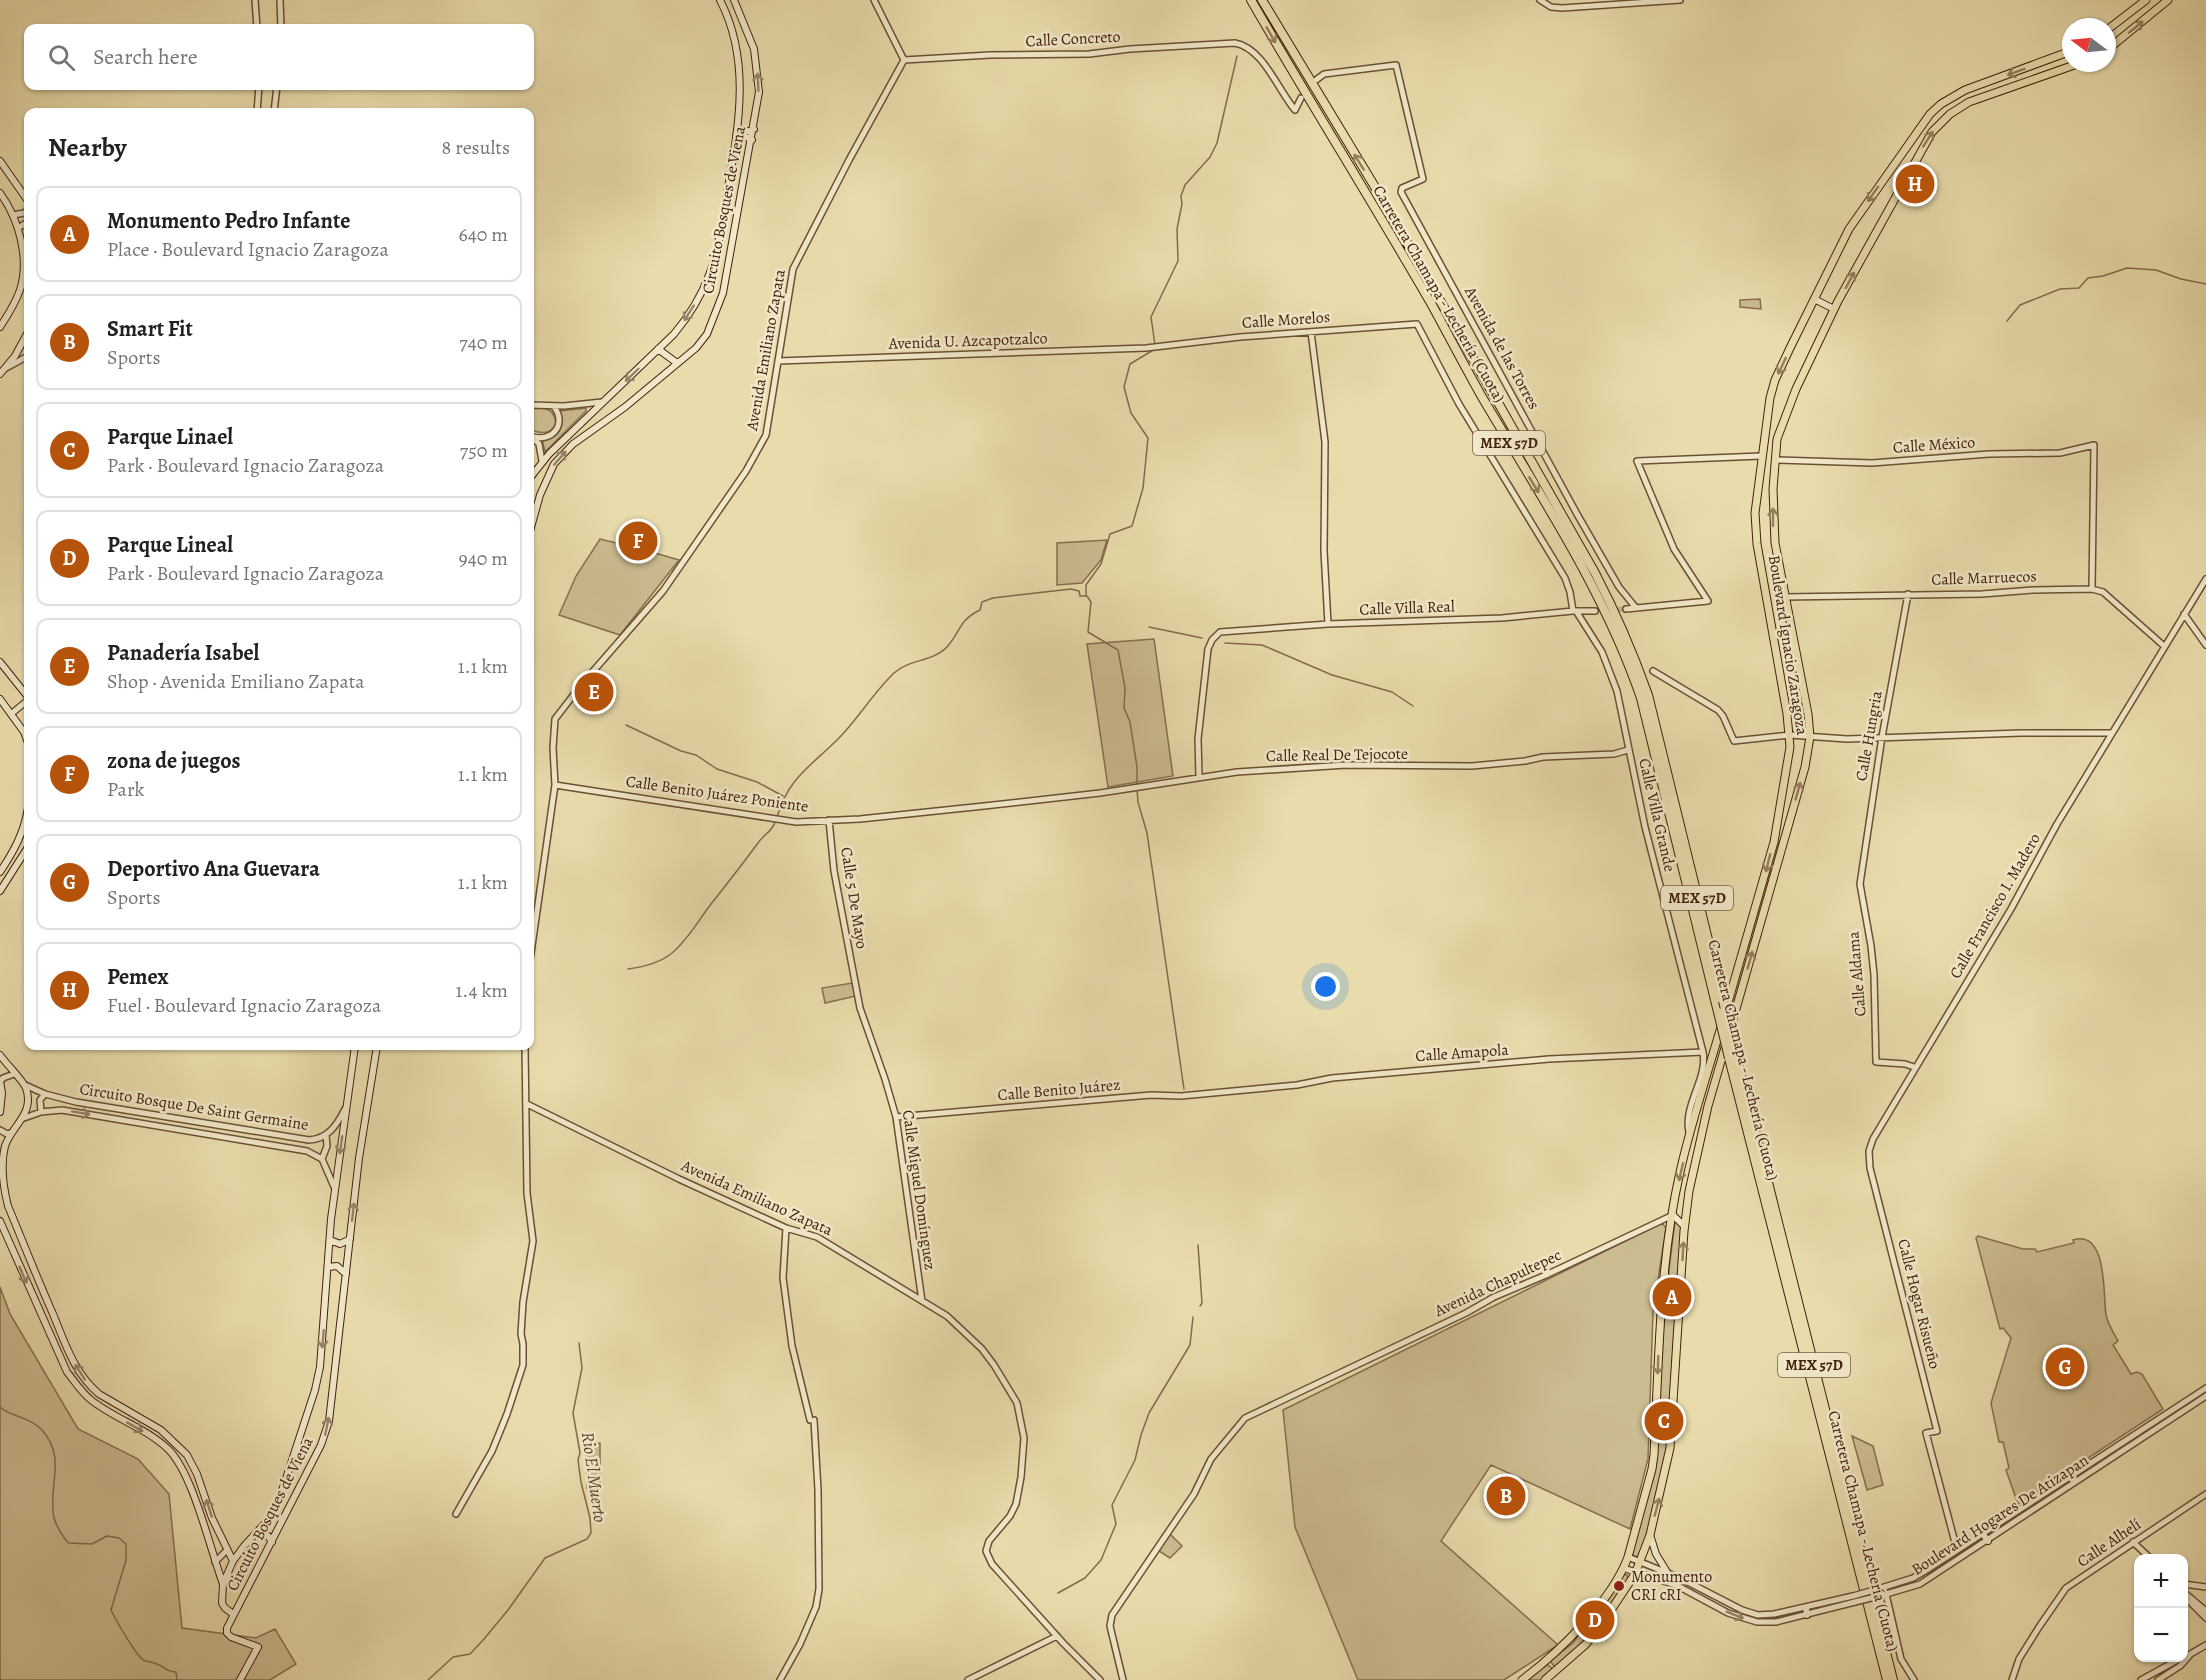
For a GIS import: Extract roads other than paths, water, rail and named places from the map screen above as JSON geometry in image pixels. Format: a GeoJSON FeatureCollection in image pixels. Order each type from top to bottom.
{"type":"FeatureCollection","features":[{"type":"Feature","properties":{"kind":"highway","name":"Carretera Chamapa - Lechería (Cuota)"},"geometry":{"type":"LineString","coordinates":[[1251,0],[1589,577],[1628,660],[1641,698],[1729,1058],[1887,1680]]}},
{"type":"Feature","properties":{"kind":"highway","name":"Carretera Chamapa - Lechería (Cuota)"},"geometry":{"type":"LineString","coordinates":[[1262,0],[1381,197],[1589,563],[1616,613],[1635,657],[1648,695],[1893,1680]]}},
{"type":"Feature","properties":{"kind":"main road","name":"Circuito Bosques de Viena"},"geometry":{"type":"LineString","coordinates":[[534,472],[542,461],[658,350],[687,318],[699,298],[712,267],[737,132],[741,95],[739,67],[732,32],[720,0]]}},
{"type":"Feature","properties":{"kind":"main road","name":"Circuito Bosques de Viena"},"geometry":{"type":"LineString","coordinates":[[534,512],[554,464],[573,444],[625,407],[696,348],[707,334],[720,302],[752,140],[759,92],[754,49],[734,0]]}},
{"type":"Feature","properties":{"kind":"main road"},"geometry":{"type":"LineString","coordinates":[[2116,23],[2146,0]]}},
{"type":"Feature","properties":{"kind":"main road"},"geometry":{"type":"LineString","coordinates":[[2116,43],[2168,0]]}},
{"type":"Feature","properties":{"kind":"main road","name":"Boulevard Ignacio Zaragoza"},"geometry":{"type":"LineString","coordinates":[[1522,1680],[1583,1625],[1623,1568],[1652,1470],[1661,1310],[1672,1215],[1680,1172],[1773,842],[1789,762],[1790,735],[1757,544],[1755,513],[1761,456],[1775,380],[1857,216],[1930,114],[1941,104],[1965,90],[2062,54]]}},
{"type":"Feature","properties":{"kind":"main road","name":"Boulevard Ignacio Zaragoza"},"geometry":{"type":"LineString","coordinates":[[1545,1680],[1594,1635],[1635,1574],[1650,1534],[1670,1448],[1684,1226],[1692,1174],[1711,1097],[1805,767],[1810,737],[1808,714],[1774,534],[1775,460],[1782,422],[1834,309],[1932,132],[1958,108],[1969,102],[2062,69]]}},
{"type":"Feature","properties":{"kind":"main road"},"geometry":{"type":"LineString","coordinates":[[737,132],[754,129]]}},
{"type":"Feature","properties":{"kind":"main road"},"geometry":{"type":"LineString","coordinates":[[737,132],[752,140]]}},
{"type":"Feature","properties":{"kind":"main road"},"geometry":{"type":"LineString","coordinates":[[0,161],[24,195]]}},
{"type":"Feature","properties":{"kind":"main road"},"geometry":{"type":"LineString","coordinates":[[0,194],[18,228],[22,243],[23,263],[20,290],[13,308],[0,327]]}},
{"type":"Feature","properties":{"kind":"main road"},"geometry":{"type":"LineString","coordinates":[[1814,299],[1834,309]]}},
{"type":"Feature","properties":{"kind":"main road"},"geometry":{"type":"LineString","coordinates":[[2,372],[24,338]]}},
{"type":"Feature","properties":{"kind":"main road"},"geometry":{"type":"LineString","coordinates":[[658,350],[677,363]]}},
{"type":"Feature","properties":{"kind":"main road"},"geometry":{"type":"LineString","coordinates":[[0,662],[24,694]]}},
{"type":"Feature","properties":{"kind":"main road"},"geometry":{"type":"LineString","coordinates":[[0,699],[24,732]]}},
{"type":"Feature","properties":{"kind":"main road"},"geometry":{"type":"LineString","coordinates":[[0,872],[20,841],[24,824]]}},
{"type":"Feature","properties":{"kind":"main road"},"geometry":{"type":"LineString","coordinates":[[0,891],[24,853]]}},
{"type":"Feature","properties":{"kind":"main road","name":"Circuito Bosques de Viena"},"geometry":{"type":"LineString","coordinates":[[354,1050],[335,1189],[320,1367],[289,1474],[269,1519],[233,1561],[223,1584],[222,1603],[233,1614],[280,1528],[326,1434],[359,1158],[376,1050]]}},
{"type":"Feature","properties":{"kind":"main road"},"geometry":{"type":"LineString","coordinates":[[0,1055],[25,1085],[27,1108],[24,1118],[10,1133],[4,1148],[1,1172],[8,1206],[66,1347],[78,1371],[99,1394],[161,1430],[187,1455],[197,1474],[212,1518],[233,1561]]}},
{"type":"Feature","properties":{"kind":"main road"},"geometry":{"type":"LineString","coordinates":[[0,1082],[2,1092],[0,1112]]}},
{"type":"Feature","properties":{"kind":"main road"},"geometry":{"type":"LineString","coordinates":[[1672,1215],[1684,1226]]}},
{"type":"Feature","properties":{"kind":"main road"},"geometry":{"type":"LineString","coordinates":[[0,1221],[67,1372],[81,1392],[154,1438],[174,1456],[192,1491],[223,1584]]}},
{"type":"Feature","properties":{"kind":"main road"},"geometry":{"type":"LineString","coordinates":[[330,1239],[340,1244],[350,1239]]}},
{"type":"Feature","properties":{"kind":"main road"},"geometry":{"type":"LineString","coordinates":[[328,1267],[337,1266],[346,1274]]}},
{"type":"Feature","properties":{"kind":"main road"},"geometry":{"type":"LineString","coordinates":[[1665,1271],[1668,1282],[1674,1286],[1678,1283],[1682,1273]]}},
{"type":"Feature","properties":{"kind":"main road"},"geometry":{"type":"LineString","coordinates":[[269,1519],[273,1528],[280,1528]]}},
{"type":"Feature","properties":{"kind":"main road"},"geometry":{"type":"LineString","coordinates":[[258,1532],[268,1536],[272,1542]]}},
{"type":"Feature","properties":{"kind":"main road"},"geometry":{"type":"LineString","coordinates":[[1650,1534],[1656,1554],[1667,1572]]}},
{"type":"Feature","properties":{"kind":"main road"},"geometry":{"type":"LineString","coordinates":[[1983,1534],[1988,1540]]}},
{"type":"Feature","properties":{"kind":"main road"},"geometry":{"type":"LineString","coordinates":[[233,1614],[227,1628],[228,1635],[258,1647],[240,1680]]}},
{"type":"Feature","properties":{"kind":"main road"},"geometry":{"type":"LineString","coordinates":[[1550,1657],[1553,1666],[1561,1667]]}},
{"type":"Feature","properties":{"kind":"street"},"geometry":{"type":"LineString","coordinates":[[255,0],[257,24]]}},
{"type":"Feature","properties":{"kind":"street"},"geometry":{"type":"LineString","coordinates":[[280,0],[281,24]]}},
{"type":"Feature","properties":{"kind":"street"},"geometry":{"type":"LineString","coordinates":[[874,0],[904,60]]}},
{"type":"Feature","properties":{"kind":"street"},"geometry":{"type":"LineString","coordinates":[[1540,0],[1551,7],[1562,8],[1680,0]]}},
{"type":"Feature","properties":{"kind":"street","name":"Calle Concreto"},"geometry":{"type":"LineString","coordinates":[[904,60],[990,55],[1089,54],[1235,43],[1243,44],[1255,55],[1295,110],[1301,98]]}},
{"type":"Feature","properties":{"kind":"street","name":"Avenida Emiliano Zapata"},"geometry":{"type":"LineString","coordinates":[[534,932],[555,785],[553,740],[555,719],[582,684],[663,591],[746,471],[769,427],[793,269],[904,60]]}},
{"type":"Feature","properties":{"kind":"street","name":"Avenida de las Torres"},"geometry":{"type":"LineString","coordinates":[[1316,80],[1324,74],[1396,65],[1423,178],[1402,188],[1401,192],[1577,514],[1619,587],[1636,608]]}},
{"type":"Feature","properties":{"kind":"street"},"geometry":{"type":"LineString","coordinates":[[257,108],[259,90]]}},
{"type":"Feature","properties":{"kind":"street"},"geometry":{"type":"LineString","coordinates":[[274,108],[277,90]]}},
{"type":"Feature","properties":{"kind":"street"},"geometry":{"type":"LineString","coordinates":[[13,215],[24,213]]}},
{"type":"Feature","properties":{"kind":"street"},"geometry":{"type":"LineString","coordinates":[[18,228],[24,224]]}},
{"type":"Feature","properties":{"kind":"street","name":"Calle Morelos"},"geometry":{"type":"LineString","coordinates":[[1158,346],[1240,337],[1417,324],[1473,427]]}},
{"type":"Feature","properties":{"kind":"street"},"geometry":{"type":"LineString","coordinates":[[1311,332],[1325,442],[1326,479],[1323,512],[1328,624]]}},
{"type":"Feature","properties":{"kind":"street","name":"Avenida U. Azcapotzalco"},"geometry":{"type":"LineString","coordinates":[[778,361],[1158,346]]}},
{"type":"Feature","properties":{"kind":"street"},"geometry":{"type":"LineString","coordinates":[[2,372],[24,358]]}},
{"type":"Feature","properties":{"kind":"street"},"geometry":{"type":"LineString","coordinates":[[534,405],[554,407],[603,402]]}},
{"type":"Feature","properties":{"kind":"street"},"geometry":{"type":"LineString","coordinates":[[534,436],[545,438],[555,432],[559,416],[554,407]]}},
{"type":"Feature","properties":{"kind":"street","name":"Calle Villa Grande"},"geometry":{"type":"LineString","coordinates":[[1473,427],[1565,578],[1574,611],[1602,652],[1612,675],[1654,866],[1703,1052],[1703,1066],[1688,1122],[1690,1137]]}},
{"type":"Feature","properties":{"kind":"street"},"geometry":{"type":"LineString","coordinates":[[534,438],[539,444],[542,461]]}},
{"type":"Feature","properties":{"kind":"street","name":"Calle México"},"geometry":{"type":"LineString","coordinates":[[1775,460],[1872,463],[1989,454],[2060,453],[2094,445],[2092,589]]}},
{"type":"Feature","properties":{"kind":"street"},"geometry":{"type":"LineString","coordinates":[[1626,609],[1708,601],[1674,549],[1637,461],[1761,456]]}},
{"type":"Feature","properties":{"kind":"street","name":"Calle Francisco I. Madero"},"geometry":{"type":"LineString","coordinates":[[1875,1184],[1869,1156],[1870,1145],[1914,1067],[2006,917],[2057,825],[2206,579]]}},
{"type":"Feature","properties":{"kind":"street"},"geometry":{"type":"LineString","coordinates":[[2092,589],[2103,592],[2164,646]]}},
{"type":"Feature","properties":{"kind":"street","name":"Calle Marruecos"},"geometry":{"type":"LineString","coordinates":[[1785,597],[1982,594],[2092,589]]}},
{"type":"Feature","properties":{"kind":"street","name":"Calle Hungria"},"geometry":{"type":"LineString","coordinates":[[1860,884],[1882,737],[1908,594]]}},
{"type":"Feature","properties":{"kind":"street","name":"Calle Villa Real"},"geometry":{"type":"LineString","coordinates":[[1199,777],[1198,739],[1208,649],[1212,640],[1220,632],[1328,624],[1502,618],[1595,611]]}},
{"type":"Feature","properties":{"kind":"street"},"geometry":{"type":"LineString","coordinates":[[2184,614],[2206,645]]}},
{"type":"Feature","properties":{"kind":"street"},"geometry":{"type":"LineString","coordinates":[[1653,671],[1718,710],[1734,741],[1790,735],[1882,737],[2021,733],[2112,734]]}},
{"type":"Feature","properties":{"kind":"street"},"geometry":{"type":"LineString","coordinates":[[11,714],[24,703]]}},
{"type":"Feature","properties":{"kind":"street","name":"Calle Real De Tejocote"},"geometry":{"type":"LineString","coordinates":[[1132,788],[1237,772],[1346,765],[1472,766],[1543,757],[1614,754],[1629,750]]}},
{"type":"Feature","properties":{"kind":"street","name":"Calle Benito Juárez Poniente"},"geometry":{"type":"LineString","coordinates":[[555,785],[788,820],[860,819],[1132,788]]}},
{"type":"Feature","properties":{"kind":"street","name":"Calle 5 De Mayo"},"geometry":{"type":"LineString","coordinates":[[829,820],[834,871],[854,980]]}},
{"type":"Feature","properties":{"kind":"street","name":"Calle Aldama"},"geometry":{"type":"LineString","coordinates":[[1860,884],[1874,975],[1876,1062],[1905,1064],[1914,1067]]}},
{"type":"Feature","properties":{"kind":"street","name":"Calle Miguel Domínguez"},"geometry":{"type":"LineString","coordinates":[[854,980],[860,1008],[896,1117],[922,1301]]}},
{"type":"Feature","properties":{"kind":"street"},"geometry":{"type":"LineString","coordinates":[[456,1514],[492,1451],[523,1365],[521,1334],[523,1302],[533,1242],[527,1193],[525,1050]]}},
{"type":"Feature","properties":{"kind":"street","name":"Calle Amapola"},"geometry":{"type":"LineString","coordinates":[[1224,1092],[1297,1085],[1332,1078],[1549,1059],[1703,1052]]}},
{"type":"Feature","properties":{"kind":"street"},"geometry":{"type":"LineString","coordinates":[[0,1082],[8,1074],[14,1074]]}},
{"type":"Feature","properties":{"kind":"street","name":"Circuito Bosque De Saint Germaine"},"geometry":{"type":"LineString","coordinates":[[25,1085],[45,1094],[154,1115],[309,1140],[318,1139],[333,1129],[346,1108]]}},
{"type":"Feature","properties":{"kind":"street","name":"Calle Benito Juárez"},"geometry":{"type":"LineString","coordinates":[[896,1117],[1151,1095],[1181,1096],[1224,1092]]}},
{"type":"Feature","properties":{"kind":"street"},"geometry":{"type":"LineString","coordinates":[[41,1112],[40,1100],[45,1094]]}},
{"type":"Feature","properties":{"kind":"street","name":"Avenida Emiliano Zapata"},"geometry":{"type":"LineString","coordinates":[[527,1104],[658,1169],[786,1228],[817,1238],[946,1316],[982,1349],[1017,1403],[1024,1438],[1022,1477],[1016,1504],[1010,1516],[988,1541],[987,1556],[1057,1636],[1100,1680]]}},
{"type":"Feature","properties":{"kind":"street"},"geometry":{"type":"LineString","coordinates":[[24,1118],[41,1112],[62,1110],[307,1151],[322,1159],[335,1189]]}},
{"type":"Feature","properties":{"kind":"street"},"geometry":{"type":"LineString","coordinates":[[0,1131],[10,1133]]}},
{"type":"Feature","properties":{"kind":"street"},"geometry":{"type":"LineString","coordinates":[[322,1159],[327,1146],[326,1135]]}},
{"type":"Feature","properties":{"kind":"street","name":"Calle Hogar Risueño"},"geometry":{"type":"LineString","coordinates":[[1875,1184],[1937,1431],[1926,1433],[1957,1550]]}},
{"type":"Feature","properties":{"kind":"street","name":"Avenida Chapultepec"},"geometry":{"type":"LineString","coordinates":[[1123,1680],[1112,1635],[1110,1620],[1112,1615],[1194,1494],[1211,1460],[1245,1418],[1466,1313],[1494,1297],[1672,1215]]}},
{"type":"Feature","properties":{"kind":"street"},"geometry":{"type":"LineString","coordinates":[[786,1228],[783,1278],[792,1346],[812,1420],[818,1490],[819,1589],[816,1607],[800,1644],[781,1678],[790,1680]]}},
{"type":"Feature","properties":{"kind":"street","name":"Boulevard Hogares De Atizapan"},"geometry":{"type":"LineString","coordinates":[[1623,1568],[1635,1574],[1676,1585],[1728,1613],[1749,1621],[1776,1622],[1914,1578],[2206,1388]]}},
{"type":"Feature","properties":{"kind":"street","name":"Boulevard Hogares De Atizapan"},"geometry":{"type":"LineString","coordinates":[[1628,1557],[1640,1564],[1667,1572],[1750,1613],[1774,1614],[1807,1611],[1884,1595],[1920,1584],[2206,1396]]}},
{"type":"Feature","properties":{"kind":"street","name":"Calle Alhelí"},"geometry":{"type":"LineString","coordinates":[[2012,1680],[2016,1667],[2039,1627],[2066,1588],[2206,1494]]}},
{"type":"Feature","properties":{"kind":"street"},"geometry":{"type":"LineString","coordinates":[[2133,1542],[2146,1554]]}},
{"type":"Feature","properties":{"kind":"street"},"geometry":{"type":"LineString","coordinates":[[215,1562],[227,1550]]}},
{"type":"Feature","properties":{"kind":"street"},"geometry":{"type":"LineString","coordinates":[[2188,1585],[2206,1587]]}},
{"type":"Feature","properties":{"kind":"street"},"geometry":{"type":"LineString","coordinates":[[1884,1595],[1904,1666],[1914,1680]]}},
{"type":"Feature","properties":{"kind":"street"},"geometry":{"type":"LineString","coordinates":[[2188,1595],[2206,1611]]}},
{"type":"Feature","properties":{"kind":"street"},"geometry":{"type":"LineString","coordinates":[[2188,1598],[2206,1618]]}},
{"type":"Feature","properties":{"kind":"street"},"geometry":{"type":"LineString","coordinates":[[968,1680],[1057,1636]]}},
{"type":"Feature","properties":{"kind":"street"},"geometry":{"type":"LineString","coordinates":[[2188,1655],[2206,1645]]}},
{"type":"Feature","properties":{"kind":"street"},"geometry":{"type":"LineString","coordinates":[[2143,1680],[2176,1662]]}},
{"type":"Feature","properties":{"kind":"street"},"geometry":{"type":"LineString","coordinates":[[2158,1680],[2180,1666],[2182,1662]]}},
{"type":"Feature","properties":{"kind":"waterway"},"geometry":{"type":"LineString","coordinates":[[1155,345],[1151,317],[1178,261],[1177,229],[1182,204],[1181,196],[1185,185],[1210,157],[1217,143],[1237,56]]}},
{"type":"Feature","properties":{"kind":"waterway"},"geometry":{"type":"LineString","coordinates":[[2007,321],[2020,305],[2060,289],[2079,288],[2088,278],[2127,268],[2156,270],[2181,279],[2206,284]]}},
{"type":"Feature","properties":{"kind":"waterway"},"geometry":{"type":"LineString","coordinates":[[777,817],[794,782],[845,731],[886,681],[900,668],[941,652],[952,641],[964,622],[980,610],[982,602],[993,598],[1071,589],[1079,591],[1080,596],[1086,596],[1086,585],[1101,564],[1110,534],[1132,526],[1143,488],[1148,438],[1131,413],[1124,387],[1130,364],[1155,349]]}},
{"type":"Feature","properties":{"kind":"waterway"},"geometry":{"type":"LineString","coordinates":[[1087,596],[1091,602],[1088,632],[1118,650],[1125,688],[1124,708],[1130,722],[1137,767],[1137,784]]}},
{"type":"Feature","properties":{"kind":"waterway"},"geometry":{"type":"LineString","coordinates":[[1149,627],[1202,638]]}},
{"type":"Feature","properties":{"kind":"waterway"},"geometry":{"type":"LineString","coordinates":[[1225,643],[1262,645],[1332,675],[1392,692],[1413,706]]}},
{"type":"Feature","properties":{"kind":"waterway"},"geometry":{"type":"LineString","coordinates":[[626,725],[681,751],[696,755],[717,769],[757,782],[783,796]]}},
{"type":"Feature","properties":{"kind":"waterway"},"geometry":{"type":"LineString","coordinates":[[1137,789],[1138,802],[1147,833],[1184,1089]]}},
{"type":"Feature","properties":{"kind":"waterway"},"geometry":{"type":"LineString","coordinates":[[628,969],[657,962],[678,947],[775,822]]}},
{"type":"Feature","properties":{"kind":"waterway"},"geometry":{"type":"LineString","coordinates":[[1198,1245],[1202,1303],[1200,1306]]}},
{"type":"Feature","properties":{"kind":"waterway"},"geometry":{"type":"LineString","coordinates":[[1058,1593],[1085,1578],[1101,1560],[1116,1524],[1112,1505],[1135,1460],[1149,1413],[1190,1345],[1193,1317]]}},
{"type":"Feature","properties":{"kind":"waterway","name":"Rio El Muerto"},"geometry":{"type":"LineString","coordinates":[[428,1680],[453,1657],[470,1654],[508,1610],[545,1558],[587,1539],[591,1533],[590,1518],[581,1482],[578,1460],[580,1453],[573,1413],[582,1368],[579,1343]]}},
{"type":"Feature","properties":{"kind":"waterway","name":"Rio El Muerto"},"geometry":{"type":"LineString","coordinates":[[0,1407],[37,1425],[49,1440],[55,1461],[54,1518],[68,1543],[92,1544],[107,1536],[119,1538],[126,1544],[126,1560],[111,1610],[141,1658],[176,1672],[177,1680]]}},
{"type":"Feature","properties":{"kind":"tunnel"},"geometry":{"type":"LineString","coordinates":[[1595,611],[1626,609]]}},
{"type":"Feature","properties":{"kind":"place","name":"Pemex"},"geometry":{"type":"Point","coordinates":[1915,184]}},
{"type":"Feature","properties":{"kind":"place","name":"zona de juegos"},"geometry":{"type":"Point","coordinates":[638,541]}},
{"type":"Feature","properties":{"kind":"place","name":"Panadería Isabel"},"geometry":{"type":"Point","coordinates":[594,692]}},
{"type":"Feature","properties":{"kind":"place","name":"Monumento Pedro Infante"},"geometry":{"type":"Point","coordinates":[1672,1297]}},
{"type":"Feature","properties":{"kind":"place","name":"Deportivo Ana Guevara"},"geometry":{"type":"Point","coordinates":[2065,1367]}},
{"type":"Feature","properties":{"kind":"place","name":"Parque Linael"},"geometry":{"type":"Point","coordinates":[1664,1421]}},
{"type":"Feature","properties":{"kind":"place","name":"Smart Fit"},"geometry":{"type":"Point","coordinates":[1506,1496]}},
{"type":"Feature","properties":{"kind":"place","name":"Monumento CRI cRI"},"geometry":{"type":"Point","coordinates":[1619,1586]}},
{"type":"Feature","properties":{"kind":"place","name":"Parque Lineal"},"geometry":{"type":"Point","coordinates":[1595,1620]}}]}
